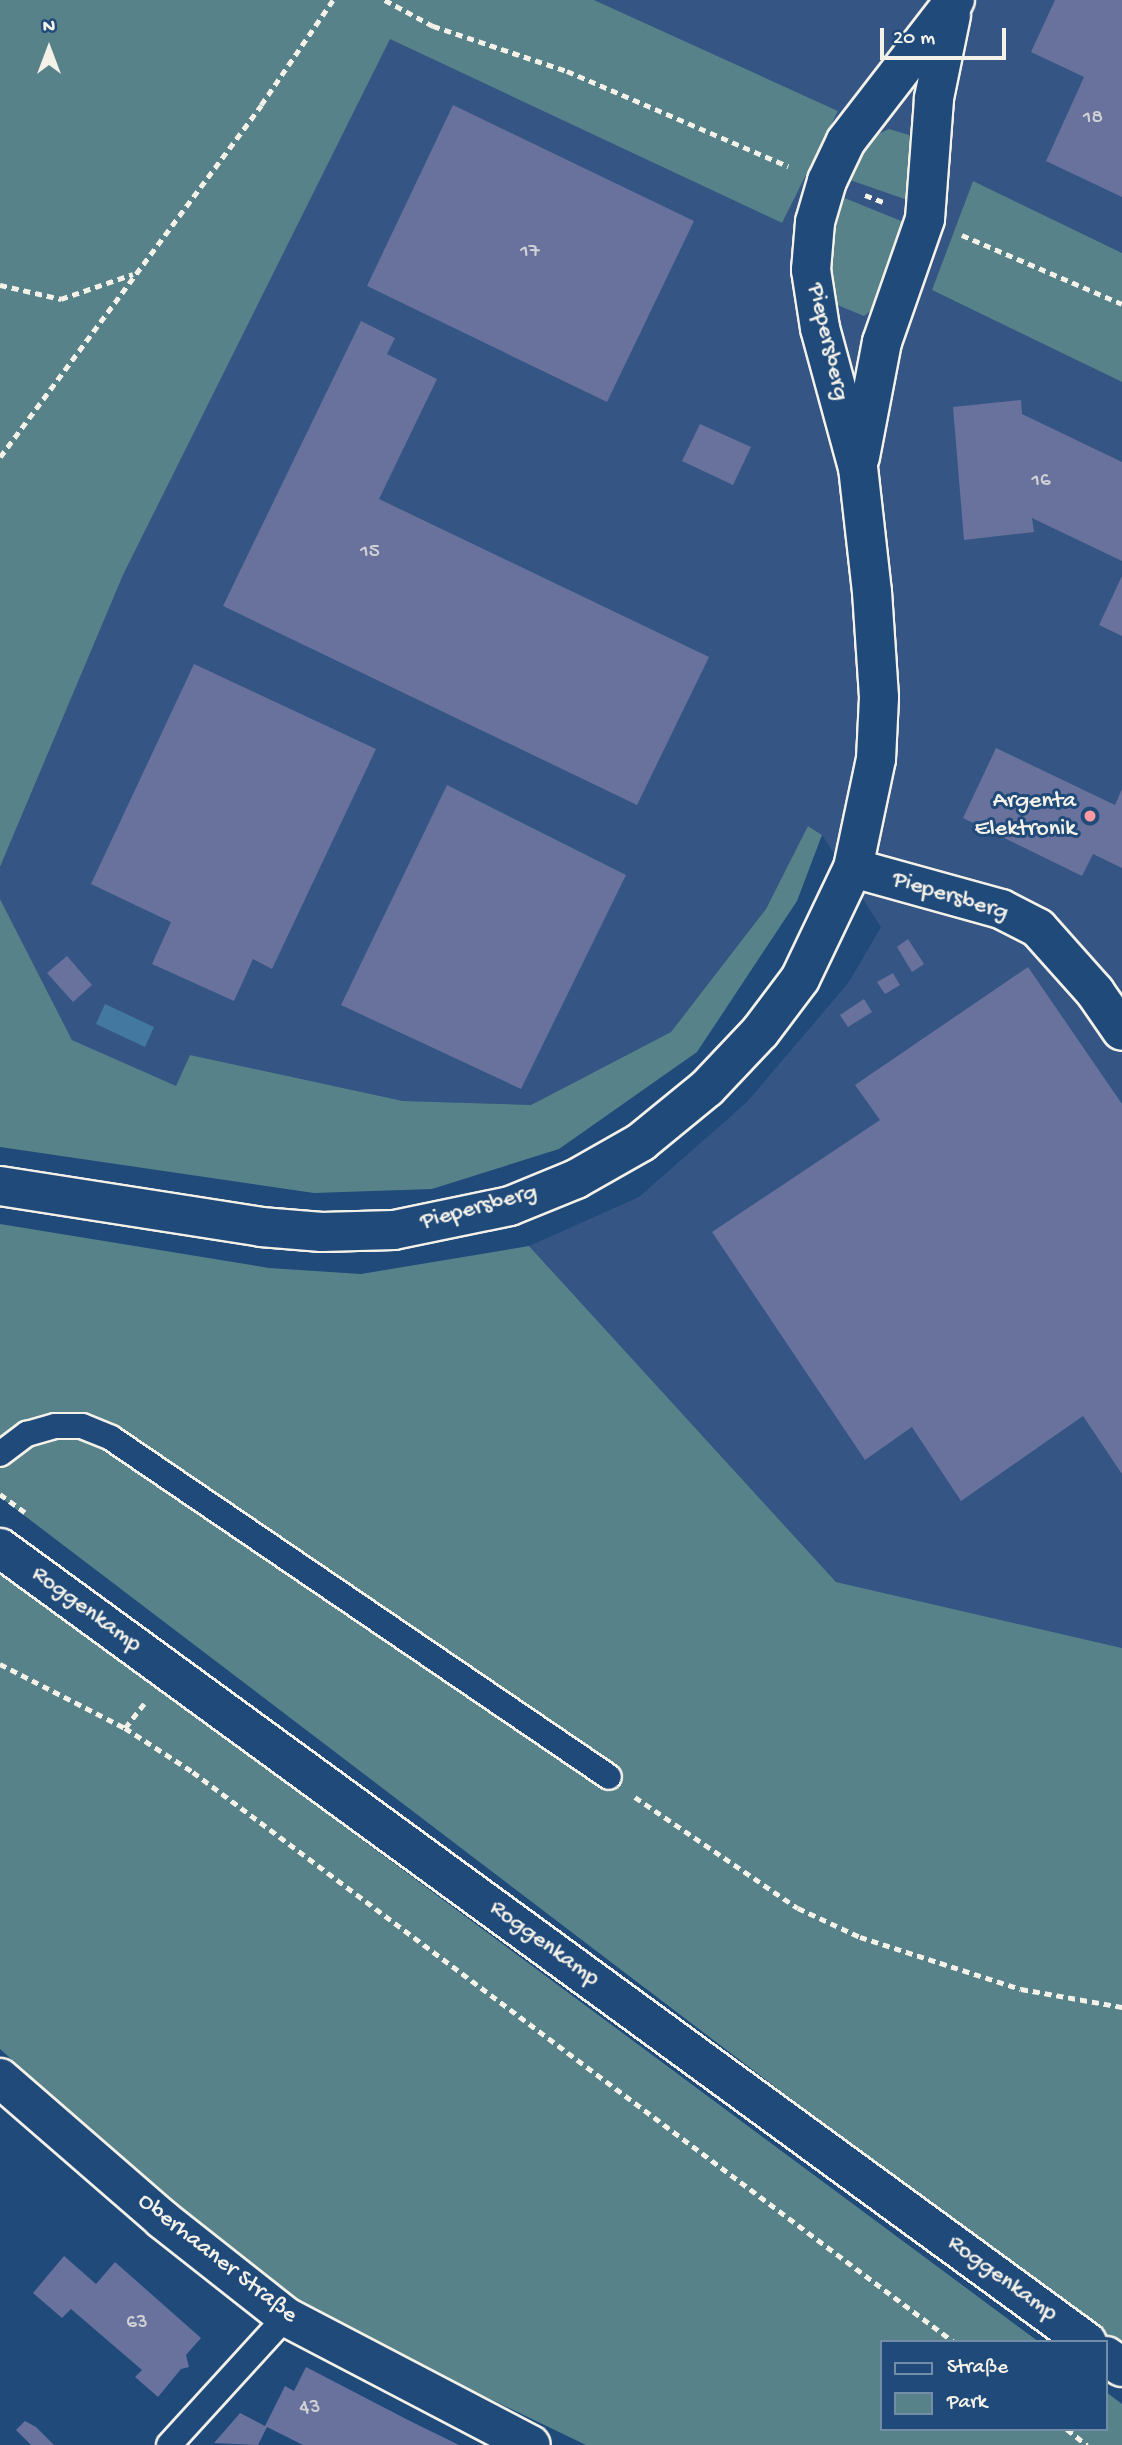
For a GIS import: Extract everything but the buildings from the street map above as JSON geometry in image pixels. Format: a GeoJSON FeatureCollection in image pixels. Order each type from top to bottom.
{"type":"FeatureCollection","features":[{"type":"Feature","properties":{"kind":"street","name":"Piepersberg"},"geometry":{"type":"LineString","coordinates":[[0,1186],[261,1227],[323,1232],[394,1230],[510,1206],[576,1179],[641,1142],[707,1088],[760,1032],[800,979],[853,868],[876,759],[879,696],[858,468],[820,328],[811,270],[815,222],[827,180],[846,141],[954,3]]}},
{"type":"Feature","properties":{"kind":"street","name":"Piepersberg"},"geometry":{"type":"LineString","coordinates":[[858,468],[882,342],[925,219],[934,98],[954,3]]}},
{"type":"Feature","properties":{"kind":"street","name":"Piepersberg"},"geometry":{"type":"LineString","coordinates":[[853,868],[1001,909],[1038,928],[1095,992],[1122,1031]]}},
{"type":"Feature","properties":{"kind":"street","name":"Roggenkamp"},"geometry":{"type":"LineString","coordinates":[[0,1548],[1084,2340]]}},
{"type":"Feature","properties":{"kind":"street","name":"Oberhaaner Straße"},"geometry":{"type":"LineString","coordinates":[[0,2078],[162,2219],[286,2317],[531,2445]]}},
{"type":"Feature","properties":{"kind":"lane"},"geometry":{"type":"LineString","coordinates":[[0,1454],[27,1434],[55,1426],[82,1426],[111,1438],[609,1777]]}},
{"type":"Feature","properties":{"kind":"lane"},"geometry":{"type":"LineString","coordinates":[[169,2445],[286,2317]]}},
{"type":"Feature","properties":{"kind":"path"},"geometry":{"type":"LineString","coordinates":[[0,457],[261,105],[333,0]]}},
{"type":"Feature","properties":{"kind":"path"},"geometry":{"type":"LineString","coordinates":[[385,0],[433,26],[567,71],[732,145],[925,219],[1122,304]]}},
{"type":"Feature","properties":{"kind":"path"},"geometry":{"type":"LineString","coordinates":[[0,285],[61,299],[135,273]]}},
{"type":"Feature","properties":{"kind":"path"},"geometry":{"type":"LineString","coordinates":[[0,1664],[125,1728],[193,1772],[951,2340]]}},
{"type":"Feature","properties":{"kind":"path"},"geometry":{"type":"LineString","coordinates":[[609,1777],[798,1908],[860,1937],[1021,1989],[1122,2007]]}},
{"type":"Feature","properties":{"kind":"path"},"geometry":{"type":"LineString","coordinates":[[1070,2431],[1087,2445]]}},
{"type":"Feature","properties":{"kind":"shaded area"},"geometry":{"type":"Polygon","coordinates":[[[594,0],[1122,0],[1122,253],[973,181],[932,290],[1122,382],[1122,1648],[836,1582],[529,1246],[639,1197],[747,1102],[849,982],[881,927],[822,835],[809,826],[766,909],[671,1032],[531,1105],[403,1101],[190,1055],[176,1087],[72,1040],[0,899],[0,867],[123,575],[390,38],[782,223],[838,111],[594,0]]]}},
{"type":"Feature","properties":{"kind":"shaded area"},"geometry":{"type":"Polygon","coordinates":[[[105,1004],[154,1027],[145,1047],[96,1024],[105,1004]]]}},
{"type":"Feature","properties":{"kind":"green space"},"geometry":{"type":"Polygon","coordinates":[[[0,0],[594,0],[838,111],[782,223],[390,39],[123,575],[0,867],[0,0]]]}},
{"type":"Feature","properties":{"kind":"green space"},"geometry":{"type":"Polygon","coordinates":[[[889,129],[909,135],[919,150],[916,203],[847,179],[872,137],[889,129]]]}},
{"type":"Feature","properties":{"kind":"green space"},"geometry":{"type":"Polygon","coordinates":[[[973,181],[1122,253],[1122,382],[932,290],[973,181]]]}},
{"type":"Feature","properties":{"kind":"green space"},"geometry":{"type":"Polygon","coordinates":[[[842,197],[911,225],[877,306],[864,316],[835,304],[826,271],[842,197]]]}},
{"type":"Feature","properties":{"kind":"green space"},"geometry":{"type":"Polygon","coordinates":[[[808,826],[822,835],[797,901],[697,1052],[559,1149],[432,1189],[314,1193],[0,1147],[0,899],[72,1040],[176,1086],[190,1055],[403,1101],[531,1105],[671,1032],[766,909],[808,826]]]}},
{"type":"Feature","properties":{"kind":"green space"},"geometry":{"type":"Polygon","coordinates":[[[0,1224],[269,1268],[361,1274],[529,1246],[836,1582],[1122,1648],[1122,2351],[1108,2340],[0,1497],[0,1224]]]}},
{"type":"Feature","properties":{"kind":"green space"},"geometry":{"type":"Polygon","coordinates":[[[0,1571],[1036,2340],[880,2340],[880,2431],[1108,2431],[1108,2394],[1122,2404],[1122,2445],[586,2445],[301,2308],[223,2248],[0,2049],[0,1571]]]}},
{"type":"Feature","properties":{"kind":"place","name":"Argenta Elektronik"},"geometry":{"type":"Point","coordinates":[1090,816]}}]}
